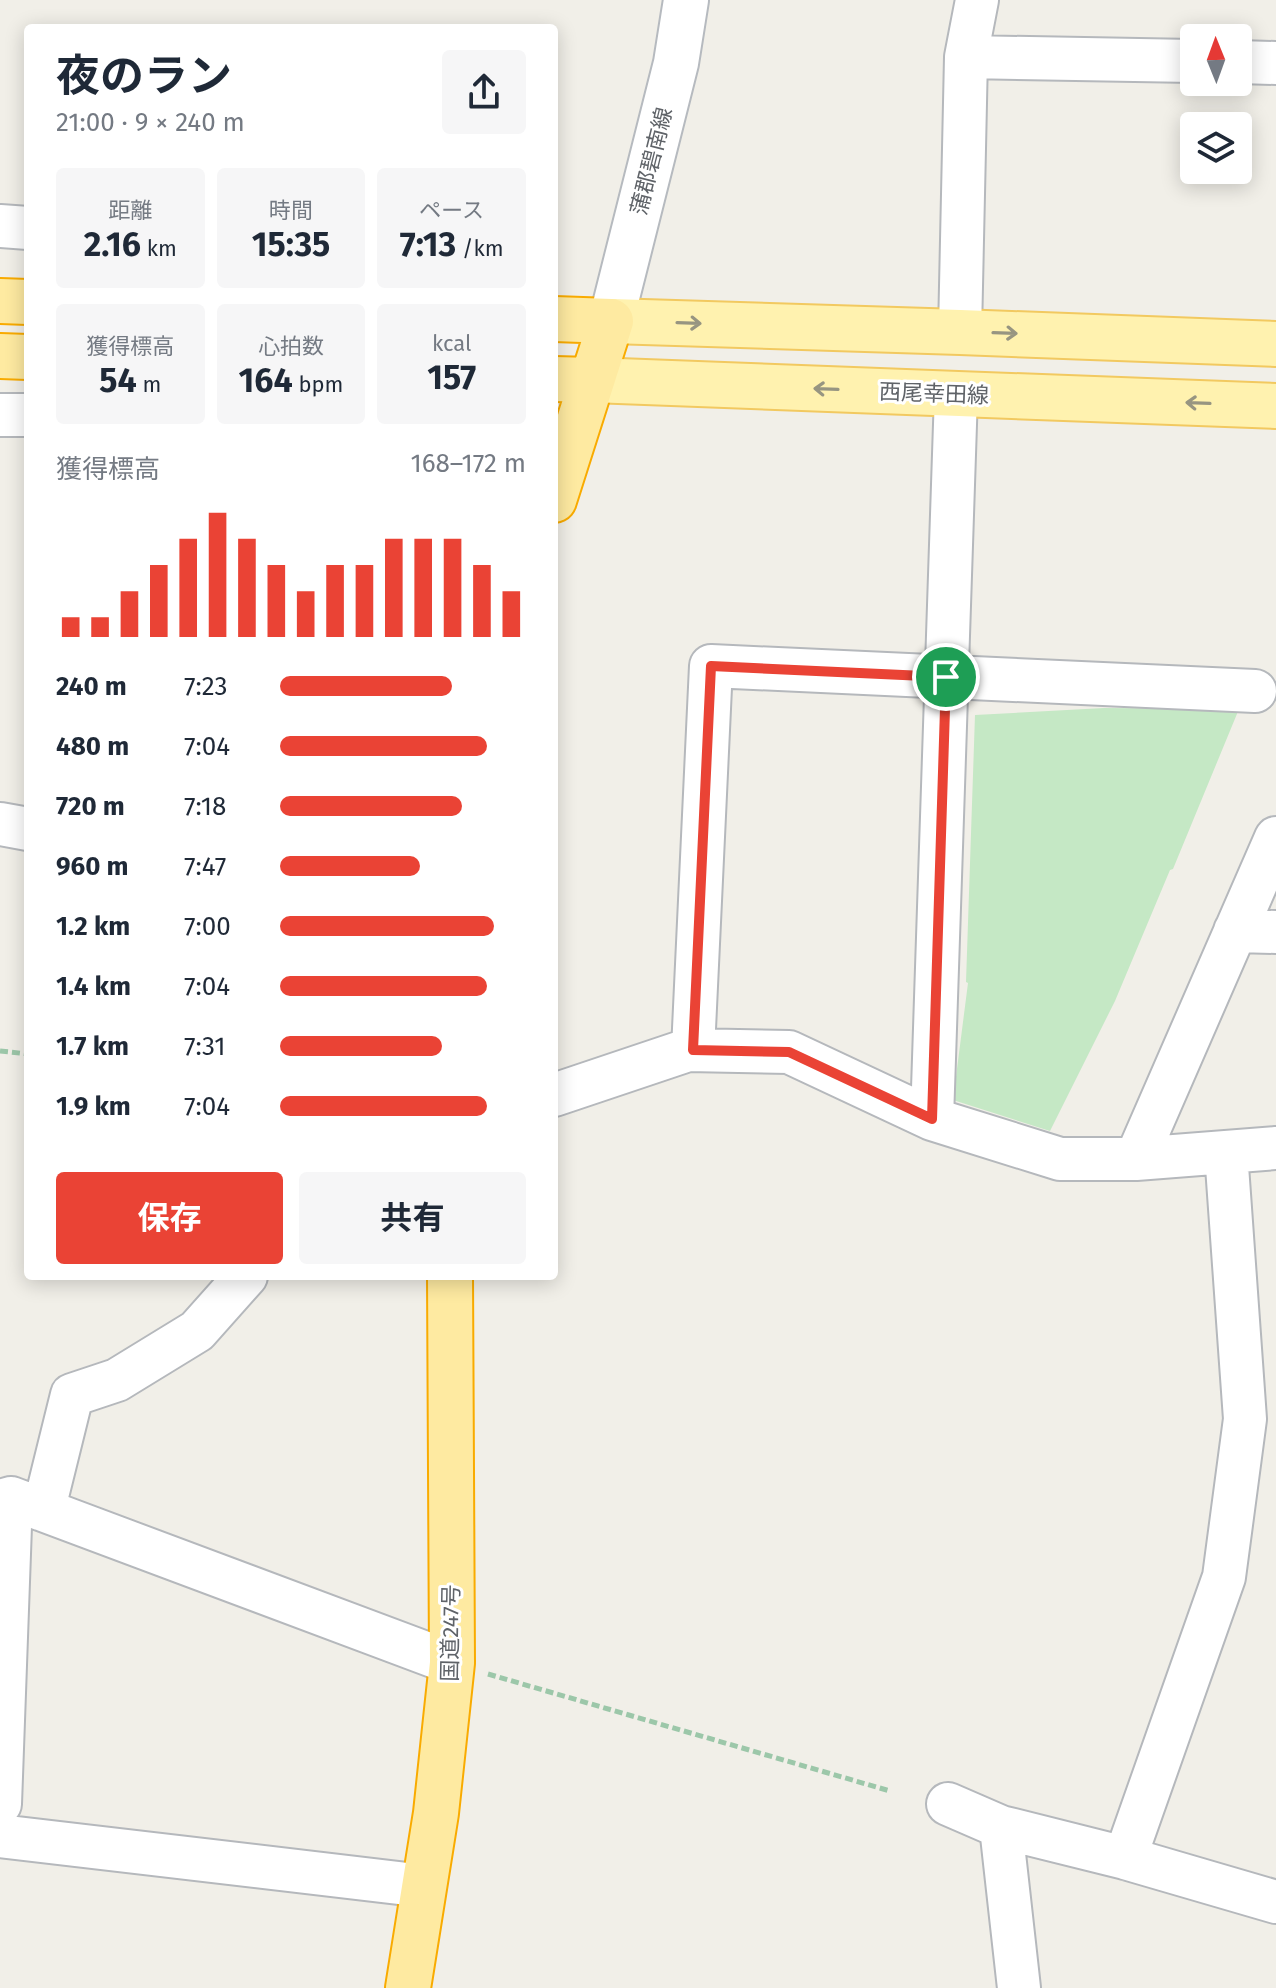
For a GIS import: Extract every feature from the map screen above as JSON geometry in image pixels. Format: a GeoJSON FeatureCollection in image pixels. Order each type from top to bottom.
{"type":"FeatureCollection","features":[{"type":"Feature","properties":{"kind":"highway"},"geometry":{"type":"LineString","coordinates":[[0,301],[24,302]]}},
{"type":"Feature","properties":{"kind":"highway"},"geometry":{"type":"LineString","coordinates":[[558,319],[611,321]]}},
{"type":"Feature","properties":{"kind":"highway"},"geometry":{"type":"LineString","coordinates":[[558,475],[573,380],[611,321]]}},
{"type":"Feature","properties":{"kind":"highway"},"geometry":{"type":"LineString","coordinates":[[0,356],[24,357]]}},
{"type":"Feature","properties":{"kind":"highway","name":"国道247号"},"geometry":{"type":"LineString","coordinates":[[408,1988],[436,1813],[452,1663],[450,1280]]}},
{"type":"Feature","properties":{"kind":"main road","name":"蒲郡碧南線"},"geometry":{"type":"LineString","coordinates":[[611,321],[676,63],[686,0]]}},
{"type":"Feature","properties":{"kind":"main road"},"geometry":{"type":"LineString","coordinates":[[611,321],[1276,344]]}},
{"type":"Feature","properties":{"kind":"main road","name":"西尾幸田線"},"geometry":{"type":"LineString","coordinates":[[573,380],[1276,406]]}},
{"type":"Feature","properties":{"kind":"street"},"geometry":{"type":"LineString","coordinates":[[960,332],[966,57],[977,0]]}},
{"type":"Feature","properties":{"kind":"street"},"geometry":{"type":"LineString","coordinates":[[966,57],[1180,61]]}},
{"type":"Feature","properties":{"kind":"street"},"geometry":{"type":"LineString","coordinates":[[1252,62],[1276,63]]}},
{"type":"Feature","properties":{"kind":"street"},"geometry":{"type":"LineString","coordinates":[[0,226],[24,228]]}},
{"type":"Feature","properties":{"kind":"street"},"geometry":{"type":"LineString","coordinates":[[932,1119],[956,394]]}},
{"type":"Feature","properties":{"kind":"street"},"geometry":{"type":"LineString","coordinates":[[0,415],[24,415]]}},
{"type":"Feature","properties":{"kind":"street"},"geometry":{"type":"LineString","coordinates":[[693,1050],[711,666],[1255,691]]}},
{"type":"Feature","properties":{"kind":"street"},"geometry":{"type":"LineString","coordinates":[[0,824],[24,828]]}},
{"type":"Feature","properties":{"kind":"street"},"geometry":{"type":"LineString","coordinates":[[1136,1159],[1276,838]]}},
{"type":"Feature","properties":{"kind":"street"},"geometry":{"type":"LineString","coordinates":[[1235,931],[1276,932]]}},
{"type":"Feature","properties":{"kind":"street"},"geometry":{"type":"LineString","coordinates":[[558,1094],[693,1050],[789,1052],[932,1119],[1060,1159],[1136,1159],[1276,1148]]}},
{"type":"Feature","properties":{"kind":"street"},"geometry":{"type":"LineString","coordinates":[[1125,1858],[1224,1577],[1245,1419],[1226,1152]]}},
{"type":"Feature","properties":{"kind":"street"},"geometry":{"type":"LineString","coordinates":[[17,1503],[48,1492],[72,1395],[117,1380],[197,1331],[242,1280]]}},
{"type":"Feature","properties":{"kind":"street"},"geometry":{"type":"LineString","coordinates":[[17,1503],[452,1663]]}},
{"type":"Feature","properties":{"kind":"street"},"geometry":{"type":"LineString","coordinates":[[0,1804],[17,1503]]}},
{"type":"Feature","properties":{"kind":"street"},"geometry":{"type":"LineString","coordinates":[[948,1804],[1001,1827],[1125,1858],[1276,1902]]}},
{"type":"Feature","properties":{"kind":"street"},"geometry":{"type":"LineString","coordinates":[[1001,1827],[1019,1988]]}},
{"type":"Feature","properties":{"kind":"street"},"geometry":{"type":"LineString","coordinates":[[0,1836],[424,1886]]}},
{"type":"Feature","properties":{"kind":"path"},"geometry":{"type":"LineString","coordinates":[[0,1051],[24,1054]]}},
{"type":"Feature","properties":{"kind":"path"},"geometry":{"type":"LineString","coordinates":[[452,1663],[890,1791]]}},
{"type":"Feature","properties":{"kind":"green space"},"geometry":{"type":"Polygon","coordinates":[[[1104,708],[1239,709],[1115,1001],[1050,1131],[953,1100],[968,983],[975,715],[1104,708]]]}},
{"type":"Feature","properties":{"kind":"route"},"geometry":{"type":"LineString","coordinates":[[711,666],[946,677],[932,1119],[789,1052],[693,1050],[711,666]]}}]}
